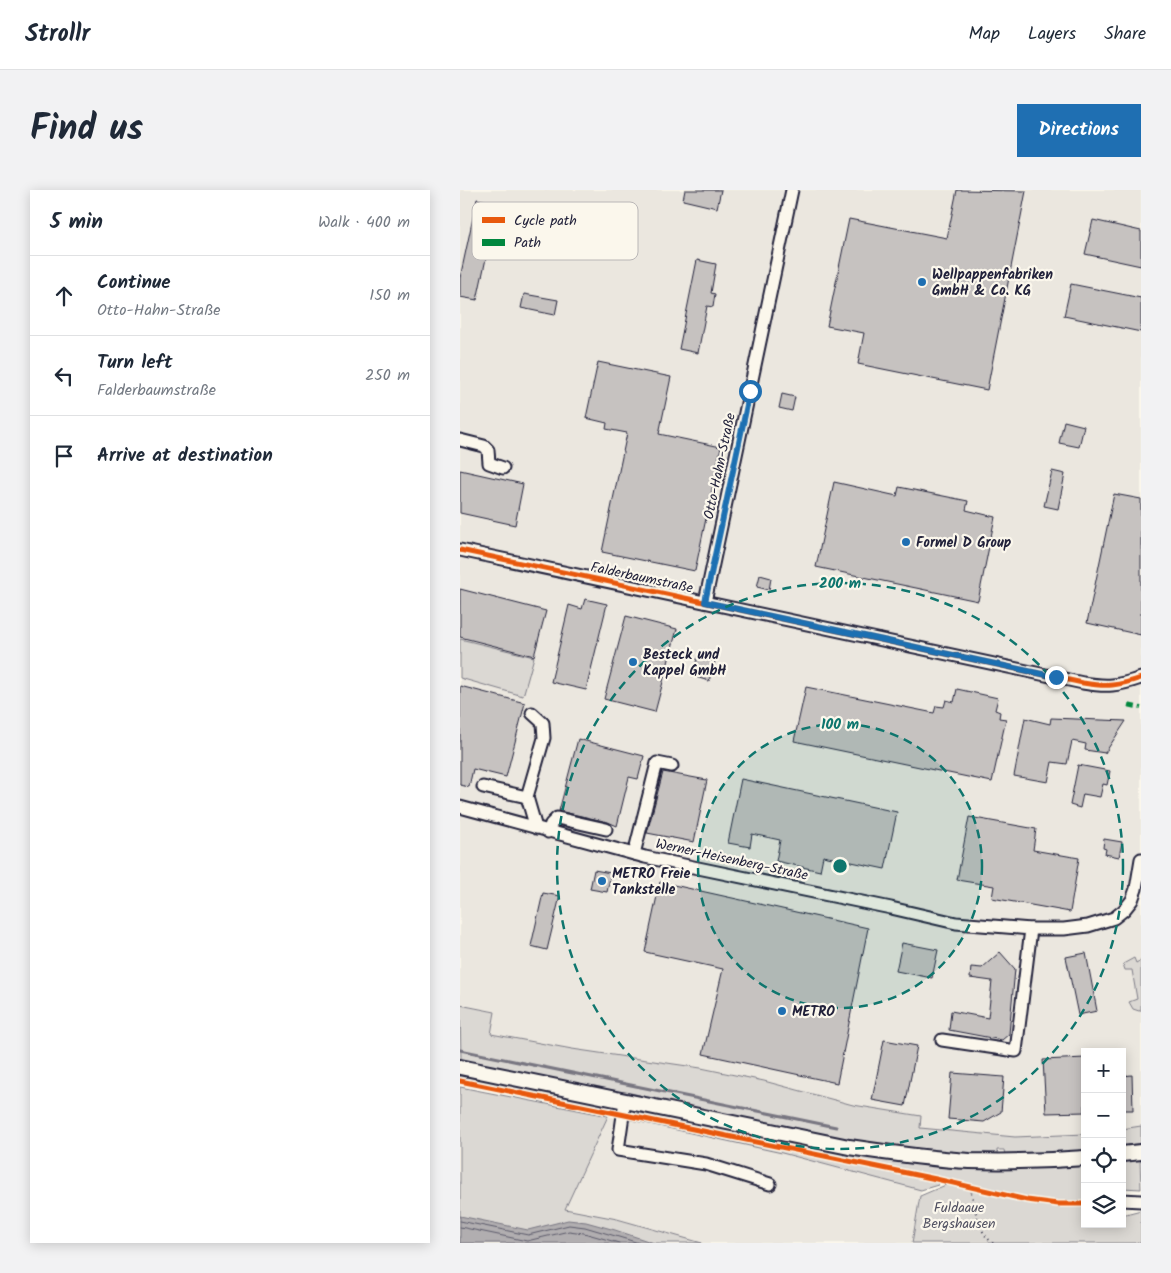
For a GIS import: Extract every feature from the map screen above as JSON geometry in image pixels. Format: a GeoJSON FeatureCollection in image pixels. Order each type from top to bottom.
{"type":"FeatureCollection","features":[{"type":"Feature","properties":{"kind":"main road"},"geometry":{"type":"LineString","coordinates":[[460,1067],[849,1147],[892,1154],[969,1161],[1081,1158]]}},
{"type":"Feature","properties":{"kind":"main road"},"geometry":{"type":"LineString","coordinates":[[1126,1154],[1141,1152]]}},
{"type":"Feature","properties":{"kind":"street","name":"Otto-Hahn-Straße"},"geometry":{"type":"LineString","coordinates":[[705,602],[792,190]]}},
{"type":"Feature","properties":{"kind":"street"},"geometry":{"type":"LineString","coordinates":[[460,440],[484,446],[488,450],[489,463],[503,468]]}},
{"type":"Feature","properties":{"kind":"street","name":"Falderbaumstraße"},"geometry":{"type":"LineString","coordinates":[[460,550],[1083,683],[1105,686],[1123,684],[1141,678]]}},
{"type":"Feature","properties":{"kind":"street"},"geometry":{"type":"LineString","coordinates":[[532,713],[543,723],[544,738],[527,797],[536,828]]}},
{"type":"Feature","properties":{"kind":"street"},"geometry":{"type":"LineString","coordinates":[[634,854],[657,763],[672,766]]}},
{"type":"Feature","properties":{"kind":"street"},"geometry":{"type":"LineString","coordinates":[[483,787],[527,797]]}},
{"type":"Feature","properties":{"kind":"street","name":"Werner-Heisenberg-Straße"},"geometry":{"type":"LineString","coordinates":[[460,807],[634,854],[956,923],[1031,929],[1088,926],[1114,918],[1132,900],[1136,889],[1141,859]]}},
{"type":"Feature","properties":{"kind":"street"},"geometry":{"type":"LineString","coordinates":[[548,832],[551,824],[557,818],[606,829]]}},
{"type":"Feature","properties":{"kind":"street"},"geometry":{"type":"LineString","coordinates":[[942,1040],[1016,1051],[1031,929]]}},
{"type":"Feature","properties":{"kind":"street"},"geometry":{"type":"LineString","coordinates":[[626,1101],[618,1150],[706,1164],[770,1184]]}},
{"type":"Feature","properties":{"kind":"street"},"geometry":{"type":"LineString","coordinates":[[1126,1200],[1141,1201]]}},
{"type":"Feature","properties":{"kind":"path"},"geometry":{"type":"LineString","coordinates":[[970,1188],[977,1217],[987,1238],[993,1243]]}},
{"type":"Feature","properties":{"kind":"shaded area"},"geometry":{"type":"Polygon","coordinates":[[[460,190],[1141,190],[1141,1126],[1126,1128],[1126,1048],[1081,1048],[1081,1134],[1015,1137],[920,1128],[921,1116],[853,1105],[764,1081],[701,1068],[572,1049],[491,1034],[495,1012],[460,1005],[460,190]]]}},
{"type":"Feature","properties":{"kind":"shaded area"},"geometry":{"type":"Polygon","coordinates":[[[608,1116],[782,1153],[921,1190],[912,1243],[702,1243],[617,1219],[565,1209],[608,1116]]]}},
{"type":"Feature","properties":{"kind":"green space"},"geometry":{"type":"Polygon","coordinates":[[[460,639],[534,657],[523,696],[460,678],[460,639]]]}},
{"type":"Feature","properties":{"kind":"green space"},"geometry":{"type":"Polygon","coordinates":[[[1134,958],[1136,963],[1141,960],[1141,1010],[1139,1011],[1133,1009],[1129,1002],[1137,999],[1132,970],[1125,970],[1123,964],[1134,958]]]}},
{"type":"Feature","properties":{"kind":"green space"},"geometry":{"type":"Polygon","coordinates":[[[460,1005],[495,1012],[491,1034],[572,1049],[701,1068],[764,1081],[853,1105],[921,1116],[920,1128],[1015,1137],[1081,1134],[1081,1152],[1005,1155],[1004,1150],[997,1150],[997,1155],[944,1153],[849,1141],[640,1098],[640,1095],[626,1092],[615,1092],[461,1061],[460,1005]]]}},
{"type":"Feature","properties":{"kind":"green space"},"geometry":{"type":"Polygon","coordinates":[[[460,1074],[597,1102],[610,1110],[460,1078],[460,1074]]]}},
{"type":"Feature","properties":{"kind":"green space"},"geometry":{"type":"Polygon","coordinates":[[[460,1087],[608,1116],[565,1209],[617,1219],[702,1243],[460,1243],[460,1087]]]}},
{"type":"Feature","properties":{"kind":"green space"},"geometry":{"type":"Polygon","coordinates":[[[644,1112],[848,1153],[1081,1164],[1081,1201],[1048,1202],[1029,1199],[935,1177],[633,1115],[644,1112]]]}},
{"type":"Feature","properties":{"kind":"green space"},"geometry":{"type":"Polygon","coordinates":[[[627,1117],[937,1181],[938,1185],[921,1190],[782,1153],[626,1119],[627,1117]]]}},
{"type":"Feature","properties":{"kind":"green space"},"geometry":{"type":"Polygon","coordinates":[[[1141,1126],[1141,1146],[1126,1148],[1126,1128],[1141,1126]]]}},
{"type":"Feature","properties":{"kind":"green space"},"geometry":{"type":"Polygon","coordinates":[[[1140,1159],[1141,1189],[1126,1188],[1126,1161],[1140,1159]]]}},
{"type":"Feature","properties":{"kind":"green space","name":"Fuldaaue Bergshausen"},"geometry":{"type":"Polygon","coordinates":[[[948,1184],[1027,1203],[1081,1207],[1081,1228],[1126,1228],[1126,1214],[1141,1210],[1141,1243],[912,1243],[920,1196],[948,1184]]]}},
{"type":"Feature","properties":{"kind":"water"},"geometry":{"type":"Polygon","coordinates":[[[460,1216],[528,1230],[568,1220],[586,1222],[654,1243],[460,1243],[460,1216]]]}},
{"type":"Feature","properties":{"kind":"building"},"geometry":{"type":"Polygon","coordinates":[[[685,190],[721,190],[717,208],[683,200],[685,190]]]}},
{"type":"Feature","properties":{"kind":"building","name":"Wellpappenfabriken GmbH & Co. KG"},"geometry":{"type":"Polygon","coordinates":[[[957,190],[1026,191],[987,390],[858,364],[864,333],[827,326],[849,219],[947,238],[957,190]]]}},
{"type":"Feature","properties":{"kind":"building"},"geometry":{"type":"Polygon","coordinates":[[[477,199],[493,202],[476,202],[477,199]]]}},
{"type":"Feature","properties":{"kind":"building"},"geometry":{"type":"Polygon","coordinates":[[[1093,220],[1141,231],[1141,266],[1085,254],[1093,220]]]}},
{"type":"Feature","properties":{"kind":"building"},"geometry":{"type":"Polygon","coordinates":[[[472,222],[472,260],[486,260],[477,300],[460,297],[460,278],[472,222]]]}},
{"type":"Feature","properties":{"kind":"building"},"geometry":{"type":"Polygon","coordinates":[[[697,260],[716,264],[711,293],[715,294],[713,307],[707,306],[698,353],[679,349],[697,260]]]}},
{"type":"Feature","properties":{"kind":"building"},"geometry":{"type":"Polygon","coordinates":[[[1071,284],[1141,298],[1141,332],[1064,316],[1071,284]]]}},
{"type":"Feature","properties":{"kind":"building"},"geometry":{"type":"Polygon","coordinates":[[[524,294],[558,300],[555,315],[521,308],[524,294]]]}},
{"type":"Feature","properties":{"kind":"building"},"geometry":{"type":"Polygon","coordinates":[[[598,362],[671,377],[659,434],[721,447],[695,571],[602,552],[627,433],[606,429],[607,423],[586,418],[598,362]]]}},
{"type":"Feature","properties":{"kind":"building"},"geometry":{"type":"Polygon","coordinates":[[[782,394],[795,397],[792,411],[779,408],[782,394]]]}},
{"type":"Feature","properties":{"kind":"building"},"geometry":{"type":"Polygon","coordinates":[[[1064,421],[1084,426],[1079,447],[1059,443],[1064,421]]]}},
{"type":"Feature","properties":{"kind":"building"},"geometry":{"type":"Polygon","coordinates":[[[460,470],[523,484],[515,525],[460,513],[460,470]]]}},
{"type":"Feature","properties":{"kind":"building"},"geometry":{"type":"Polygon","coordinates":[[[1052,471],[1065,474],[1058,509],[1044,506],[1052,471]]]}},
{"type":"Feature","properties":{"kind":"building","name":"Formel D Group"},"geometry":{"type":"Polygon","coordinates":[[[834,482],[897,496],[899,487],[968,501],[966,510],[995,517],[978,601],[816,567],[834,482]]]}},
{"type":"Feature","properties":{"kind":"building"},"geometry":{"type":"Polygon","coordinates":[[[1114,494],[1141,499],[1141,635],[1087,623],[1114,494]]]}},
{"type":"Feature","properties":{"kind":"building"},"geometry":{"type":"Polygon","coordinates":[[[760,575],[771,578],[769,590],[757,587],[760,575]]]}},
{"type":"Feature","properties":{"kind":"building"},"geometry":{"type":"Polygon","coordinates":[[[460,589],[546,611],[534,656],[460,637],[460,589]]]}},
{"type":"Feature","properties":{"kind":"building"},"geometry":{"type":"Polygon","coordinates":[[[585,599],[607,604],[586,690],[551,682],[569,605],[582,609],[585,599]]]}},
{"type":"Feature","properties":{"kind":"building","name":"Besteck und Kappel GmbH"},"geometry":{"type":"Polygon","coordinates":[[[626,616],[677,629],[655,712],[604,699],[626,616]]]}},
{"type":"Feature","properties":{"kind":"building"},"geometry":{"type":"Polygon","coordinates":[[[698,656],[715,661],[709,681],[692,676],[698,656]]]}},
{"type":"Feature","properties":{"kind":"building"},"geometry":{"type":"Polygon","coordinates":[[[460,686],[525,703],[506,777],[473,769],[469,787],[460,785],[460,686]]]}},
{"type":"Feature","properties":{"kind":"building"},"geometry":{"type":"Polygon","coordinates":[[[806,687],[934,713],[936,706],[944,707],[946,700],[954,702],[957,689],[998,698],[995,710],[1000,712],[999,718],[1006,719],[992,782],[794,741],[806,687]]]}},
{"type":"Feature","properties":{"kind":"building"},"geometry":{"type":"Polygon","coordinates":[[[1025,718],[1050,724],[1051,718],[1126,721],[1105,753],[1085,750],[1086,744],[1072,741],[1067,764],[1052,762],[1048,782],[1014,776],[1025,718]]]}},
{"type":"Feature","properties":{"kind":"building"},"geometry":{"type":"Polygon","coordinates":[[[578,739],[644,756],[638,779],[629,777],[617,826],[608,822],[559,811],[578,739]]]}},
{"type":"Feature","properties":{"kind":"building"},"geometry":{"type":"Polygon","coordinates":[[[1078,765],[1110,771],[1107,785],[1103,784],[1100,797],[1083,794],[1080,808],[1070,805],[1078,765]]]}},
{"type":"Feature","properties":{"kind":"building"},"geometry":{"type":"Polygon","coordinates":[[[663,772],[707,780],[694,842],[647,833],[663,772]]]}},
{"type":"Feature","properties":{"kind":"building"},"geometry":{"type":"Polygon","coordinates":[[[741,779],[897,812],[885,869],[823,856],[820,871],[776,861],[780,840],[752,834],[750,847],[728,843],[741,779]]]}},
{"type":"Feature","properties":{"kind":"building"},"geometry":{"type":"Polygon","coordinates":[[[969,817],[1036,829],[1033,850],[1079,858],[1070,912],[992,898],[994,886],[957,880],[969,817]]]}},
{"type":"Feature","properties":{"kind":"building"},"geometry":{"type":"Polygon","coordinates":[[[1104,839],[1122,842],[1119,857],[1105,854],[1106,849],[1103,848],[1104,839]]]}},
{"type":"Feature","properties":{"kind":"building"},"geometry":{"type":"Polygon","coordinates":[[[594,870],[611,873],[607,892],[590,889],[594,870]]]}},
{"type":"Feature","properties":{"kind":"building","name":"METRO"},"geometry":{"type":"Polygon","coordinates":[[[660,882],[868,928],[837,1083],[703,1054],[723,969],[645,952],[660,882]]]}},
{"type":"Feature","properties":{"kind":"building"},"geometry":{"type":"Polygon","coordinates":[[[543,893],[560,896],[547,950],[531,946],[543,893]]]}},
{"type":"Feature","properties":{"kind":"building"},"geometry":{"type":"Polygon","coordinates":[[[902,943],[938,950],[932,978],[896,971],[902,943]]]}},
{"type":"Feature","properties":{"kind":"building"},"geometry":{"type":"Polygon","coordinates":[[[1000,952],[1015,969],[1009,1034],[1002,1040],[949,1030],[951,1011],[988,1018],[992,981],[970,978],[971,967],[982,968],[1000,952]]]}},
{"type":"Feature","properties":{"kind":"building"},"geometry":{"type":"Polygon","coordinates":[[[1086,953],[1097,1011],[1078,1015],[1066,957],[1086,953]]]}},
{"type":"Feature","properties":{"kind":"building"},"geometry":{"type":"Polygon","coordinates":[[[884,1040],[917,1046],[905,1106],[872,1100],[884,1040]]]}},
{"type":"Feature","properties":{"kind":"building"},"geometry":{"type":"Polygon","coordinates":[[[1081,1058],[1081,1112],[1046,1113],[1043,1060],[1081,1058]]]}},
{"type":"Feature","properties":{"kind":"building"},"geometry":{"type":"Polygon","coordinates":[[[952,1073],[1004,1077],[1001,1112],[984,1122],[948,1119],[952,1073]]]}},
{"type":"Feature","properties":{"kind":"building"},"geometry":{"type":"Polygon","coordinates":[[[1132,1075],[1133,1110],[1126,1110],[1126,1076],[1132,1075]]]}},
{"type":"Feature","properties":{"kind":"waterway"},"geometry":{"type":"LineString","coordinates":[[460,1050],[836,1127]]}},
{"type":"Feature","properties":{"kind":"marked path"},"geometry":{"type":"LineString","coordinates":[[1128,705],[1141,708]]}},
{"type":"Feature","properties":{"kind":"cycle path"},"geometry":{"type":"LineString","coordinates":[[460,550],[1083,683],[1112,685],[1141,678]]}},
{"type":"Feature","properties":{"kind":"cycle path"},"geometry":{"type":"LineString","coordinates":[[460,1081],[936,1179],[1027,1200],[1058,1204],[1081,1204]]}},
{"type":"Feature","properties":{"kind":"place","name":"Wellpappenfabriken GmbH & Co. KG"},"geometry":{"type":"Point","coordinates":[922,282]}},
{"type":"Feature","properties":{"kind":"place","name":"Formel D Group"},"geometry":{"type":"Point","coordinates":[906,542]}},
{"type":"Feature","properties":{"kind":"place","name":"Besteck und Kappel GmbH"},"geometry":{"type":"Point","coordinates":[633,662]}},
{"type":"Feature","properties":{"kind":"place","name":"METRO Freie Tankstelle"},"geometry":{"type":"Point","coordinates":[602,881]}},
{"type":"Feature","properties":{"kind":"place","name":"METRO"},"geometry":{"type":"Point","coordinates":[782,1011]}},
{"type":"Feature","properties":{"kind":"route"},"geometry":{"type":"LineString","coordinates":[[750,391],[705,602],[1056,677]]}}]}
